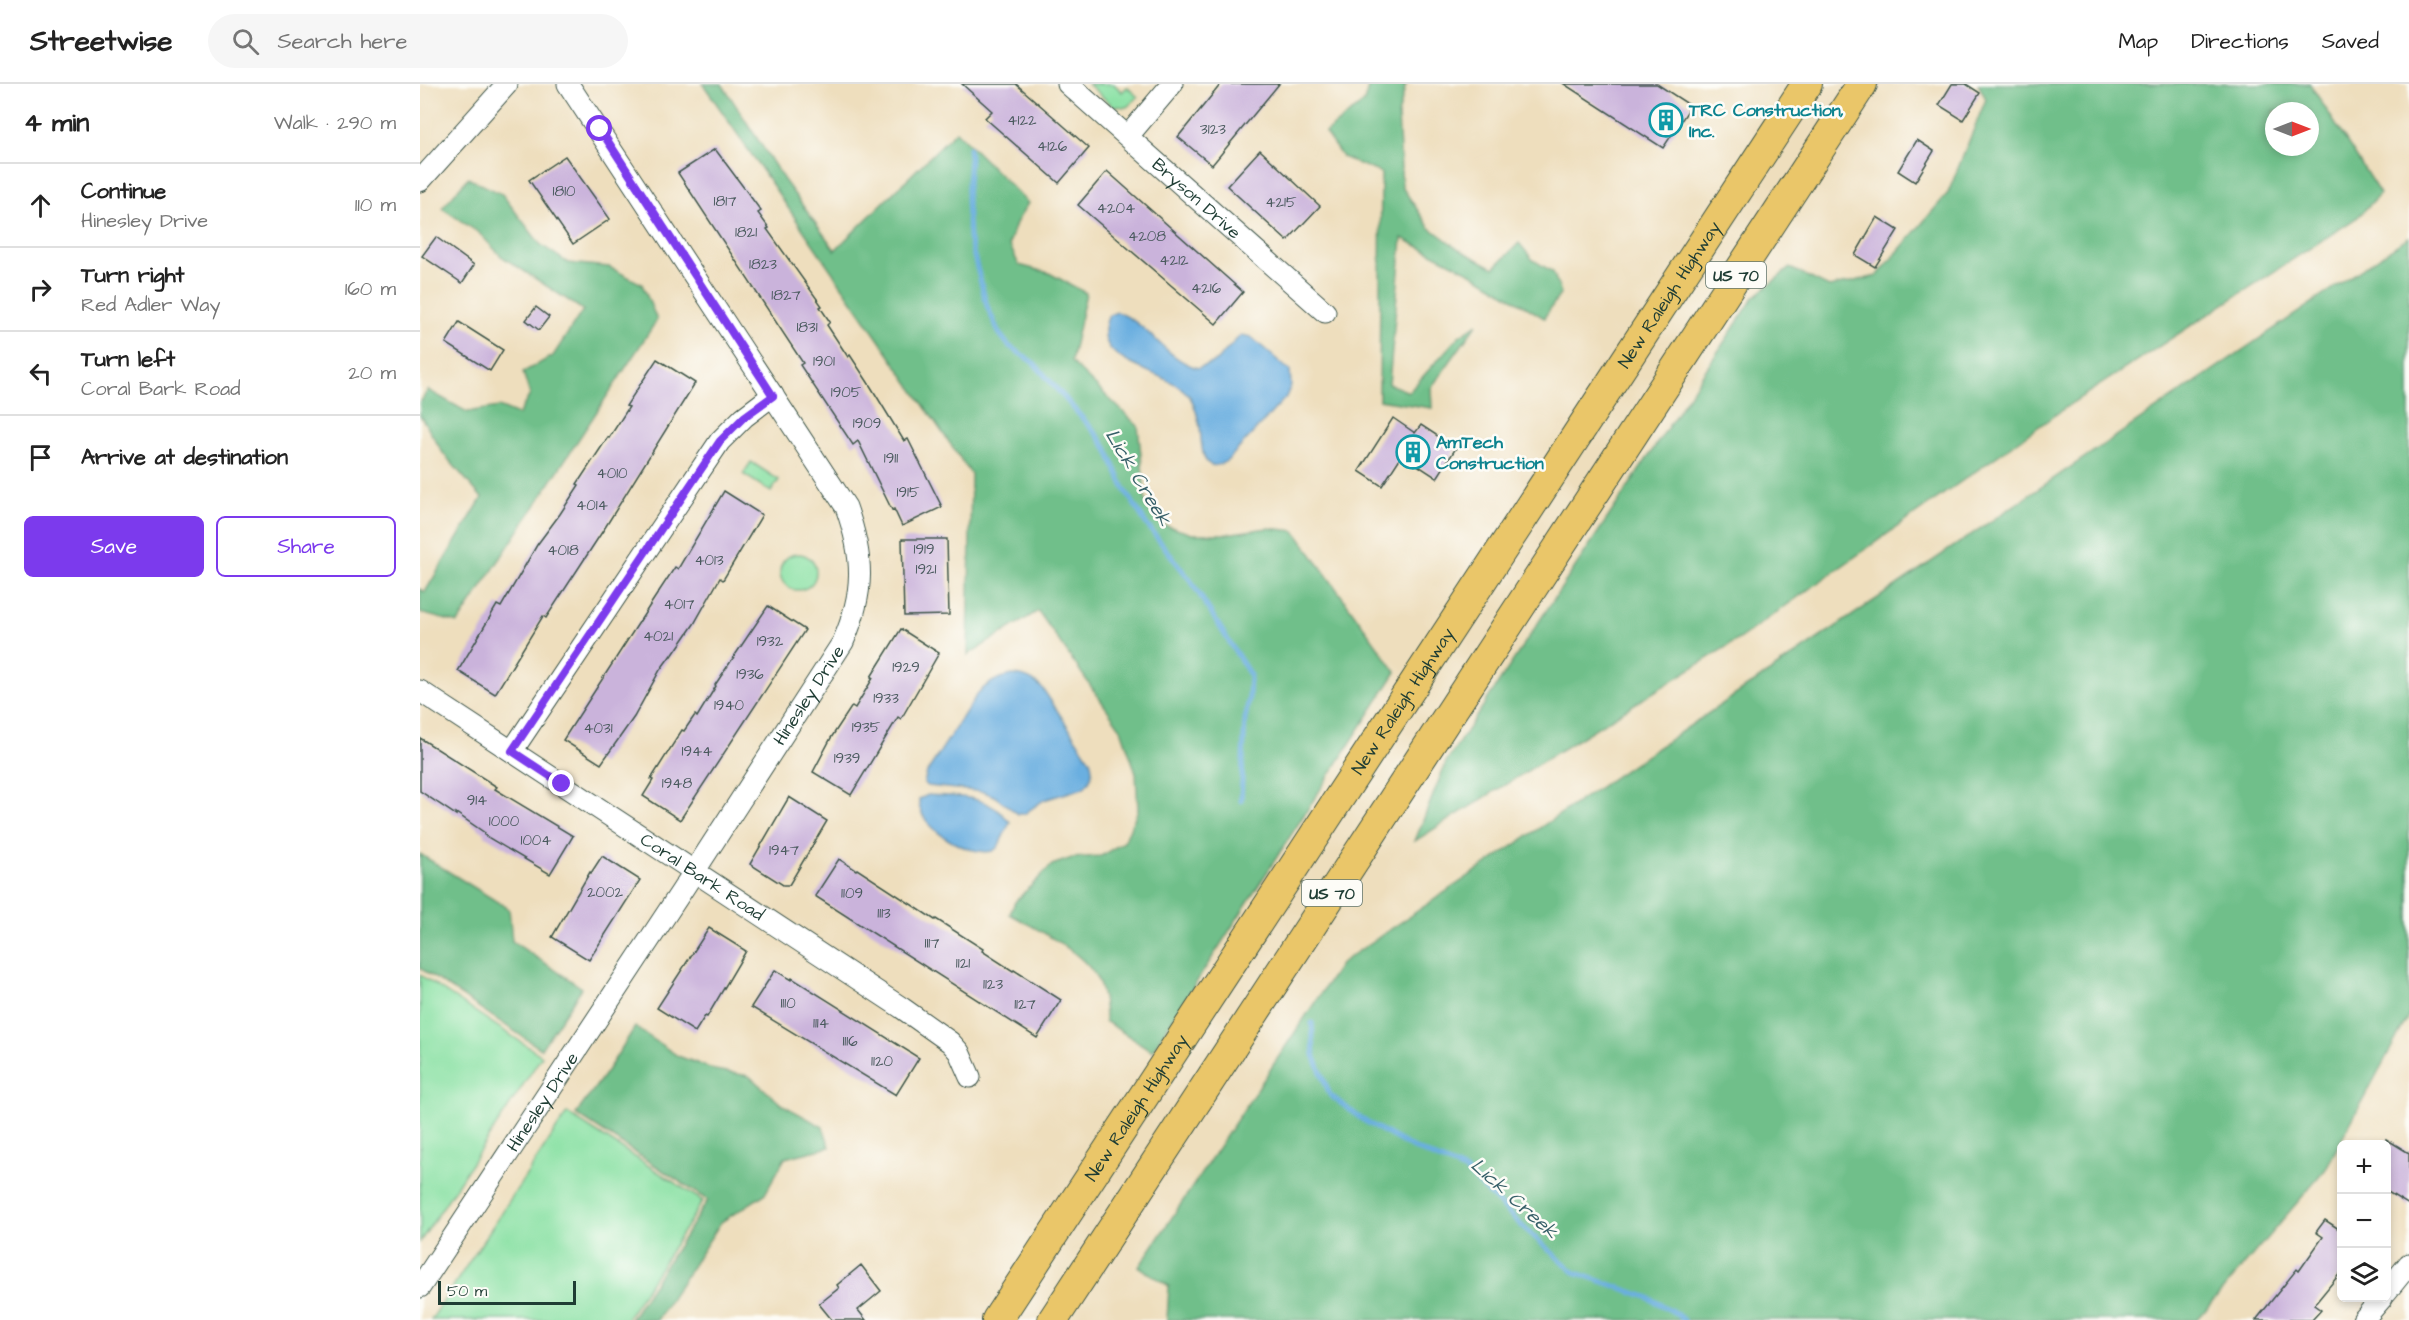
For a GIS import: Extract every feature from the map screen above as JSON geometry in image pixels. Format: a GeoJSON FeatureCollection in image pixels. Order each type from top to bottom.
{"type":"FeatureCollection","features":[{"type":"Feature","properties":{"kind":"highway","name":"New Raleigh Highway"},"geometry":{"type":"LineString","coordinates":[[997,1320],[1807,84]]}},
{"type":"Feature","properties":{"kind":"highway","name":"US 70"},"geometry":{"type":"LineString","coordinates":[[1053,1320],[1862,84]]}},
{"type":"Feature","properties":{"kind":"street"},"geometry":{"type":"LineString","coordinates":[[420,181],[507,84]]}},
{"type":"Feature","properties":{"kind":"street","name":"Hinesley Drive"},"geometry":{"type":"LineString","coordinates":[[420,1287],[843,642],[857,600],[860,569],[857,538],[846,507],[568,84]]}},
{"type":"Feature","properties":{"kind":"street","name":"Bryson Drive"},"geometry":{"type":"LineString","coordinates":[[1068,84],[1325,312]]}},
{"type":"Feature","properties":{"kind":"street"},"geometry":{"type":"LineString","coordinates":[[1128,136],[1172,84]]}},
{"type":"Feature","properties":{"kind":"street"},"geometry":{"type":"LineString","coordinates":[[512,751],[720,441],[744,417],[773,396]]}},
{"type":"Feature","properties":{"kind":"street","name":"Coral Bark Road"},"geometry":{"type":"LineString","coordinates":[[420,691],[902,1008],[950,1042],[959,1052],[970,1077]]}},
{"type":"Feature","properties":{"kind":"street"},"geometry":{"type":"LineString","coordinates":[[2391,1286],[2409,1264]]}},
{"type":"Feature","properties":{"kind":"street"},"geometry":{"type":"LineString","coordinates":[[2363,1320],[2379,1302]]}},
{"type":"Feature","properties":{"kind":"green space"},"geometry":{"type":"Polygon","coordinates":[[[703,84],[722,84],[784,180],[835,250],[956,131],[1028,203],[1016,223],[1009,244],[1019,265],[1049,273],[1086,293],[1071,362],[1138,426],[1146,505],[1161,524],[1192,534],[1226,534],[1268,528],[1295,531],[1396,672],[1152,1051],[1105,1021],[1104,1002],[1099,983],[1085,962],[1061,943],[1010,914],[1015,902],[1052,865],[1072,858],[1101,856],[1124,842],[1138,810],[1136,773],[1121,729],[1038,611],[968,655],[971,474],[703,84]]]}},
{"type":"Feature","properties":{"kind":"green space"},"geometry":{"type":"Polygon","coordinates":[[[1088,84],[1114,84],[1122,92],[1127,87],[1138,97],[1127,107],[1113,106],[1088,84]]]}},
{"type":"Feature","properties":{"kind":"green space"},"geometry":{"type":"Polygon","coordinates":[[[1369,84],[1406,84],[1398,115],[1402,187],[1429,227],[1460,250],[1494,268],[1519,243],[1533,260],[1553,272],[1561,293],[1544,318],[1473,274],[1402,238],[1389,384],[1409,392],[1459,336],[1477,324],[1431,388],[1432,408],[1379,400],[1381,173],[1342,157],[1325,133],[1364,102],[1369,84]]]}},
{"type":"Feature","properties":{"kind":"green space"},"geometry":{"type":"Polygon","coordinates":[[[1978,84],[2310,84],[2380,194],[2358,217],[2072,403],[1739,639],[1415,841],[1446,762],[1754,297],[1790,268],[1829,287],[1877,276],[1948,193],[1986,99],[1978,84]]]}},
{"type":"Feature","properties":{"kind":"green space"},"geometry":{"type":"Polygon","coordinates":[[[468,178],[502,194],[540,244],[568,263],[609,267],[642,284],[657,320],[458,623],[420,613],[420,589],[425,592],[482,498],[443,453],[420,415],[420,403],[428,390],[467,412],[499,407],[518,415],[530,395],[523,372],[553,356],[583,310],[501,256],[479,233],[442,208],[468,178]]]}},
{"type":"Feature","properties":{"kind":"green space"},"geometry":{"type":"Polygon","coordinates":[[[2409,237],[2409,1015],[2341,1140],[2337,1140],[2337,1148],[2325,1170],[2197,1320],[1167,1320],[1169,1286],[1139,1267],[1341,963],[2409,237]]]}},
{"type":"Feature","properties":{"kind":"green space"},"geometry":{"type":"Polygon","coordinates":[[[751,462],[779,480],[771,492],[743,474],[751,462]]]}},
{"type":"Feature","properties":{"kind":"green space"},"geometry":{"type":"Polygon","coordinates":[[[798,554],[810,560],[816,572],[810,584],[798,590],[786,584],[780,572],[786,560],[798,554]]]}},
{"type":"Feature","properties":{"kind":"green space"},"geometry":{"type":"Polygon","coordinates":[[[420,854],[509,909],[512,941],[582,988],[541,1049],[420,968],[420,854]]]}},
{"type":"Feature","properties":{"kind":"green space"},"geometry":{"type":"Polygon","coordinates":[[[420,975],[542,1056],[420,1242],[420,975]]]}},
{"type":"Feature","properties":{"kind":"green space"},"geometry":{"type":"Polygon","coordinates":[[[635,1027],[678,1056],[715,1070],[749,1076],[781,1104],[823,1127],[830,1147],[785,1158],[765,1194],[721,1222],[657,1320],[630,1320],[708,1200],[576,1114],[635,1027]]]}},
{"type":"Feature","properties":{"kind":"green space"},"geometry":{"type":"Polygon","coordinates":[[[567,1113],[703,1201],[626,1320],[431,1320],[567,1113]]]}},
{"type":"Feature","properties":{"kind":"water"},"geometry":{"type":"Polygon","coordinates":[[[1117,312],[1138,324],[1176,357],[1198,368],[1215,362],[1241,335],[1251,337],[1290,371],[1291,385],[1286,397],[1228,460],[1219,465],[1207,463],[1202,450],[1195,407],[1190,397],[1180,387],[1133,365],[1109,346],[1105,333],[1109,315],[1117,312]]]}},
{"type":"Feature","properties":{"kind":"water"},"geometry":{"type":"Polygon","coordinates":[[[1013,675],[1030,679],[1043,689],[1090,760],[1092,775],[1089,782],[1083,788],[1044,800],[1024,814],[1018,814],[994,796],[984,792],[928,786],[924,783],[927,772],[978,693],[994,681],[1013,675]]]}},
{"type":"Feature","properties":{"kind":"water"},"geometry":{"type":"Polygon","coordinates":[[[928,795],[973,799],[992,806],[1010,822],[998,847],[993,851],[983,852],[958,845],[946,838],[926,820],[920,810],[919,799],[928,795]]]}},
{"type":"Feature","properties":{"kind":"building"},"geometry":{"type":"Polygon","coordinates":[[[962,84],[1016,84],[1089,148],[1059,183],[985,118],[992,111],[962,84]]]}},
{"type":"Feature","properties":{"kind":"building"},"geometry":{"type":"Polygon","coordinates":[[[1221,84],[1279,84],[1212,165],[1178,137],[1221,84]]]}},
{"type":"Feature","properties":{"kind":"building"},"geometry":{"type":"Polygon","coordinates":[[[1564,84],[1657,84],[1691,106],[1663,148],[1564,84]]]}},
{"type":"Feature","properties":{"kind":"building"},"geometry":{"type":"Polygon","coordinates":[[[1952,84],[1966,84],[1980,93],[1963,120],[1939,105],[1952,84]]]}},
{"type":"Feature","properties":{"kind":"building"},"geometry":{"type":"Polygon","coordinates":[[[1917,140],[1934,151],[1915,182],[1898,171],[1917,140]]]}},
{"type":"Feature","properties":{"kind":"building"},"geometry":{"type":"Polygon","coordinates":[[[715,149],[761,211],[758,213],[769,228],[767,229],[822,306],[820,307],[830,322],[827,325],[848,357],[850,355],[904,441],[908,439],[942,507],[902,526],[858,441],[853,445],[800,365],[803,363],[678,173],[715,149]]]}},
{"type":"Feature","properties":{"kind":"building"},"geometry":{"type":"Polygon","coordinates":[[[1260,150],[1320,206],[1287,241],[1227,186],[1260,150]]]}},
{"type":"Feature","properties":{"kind":"building"},"geometry":{"type":"Polygon","coordinates":[[[565,156],[610,219],[573,244],[529,180],[565,156]]]}},
{"type":"Feature","properties":{"kind":"building"},"geometry":{"type":"Polygon","coordinates":[[[1107,171],[1243,292],[1216,324],[1078,205],[1107,171]]]}},
{"type":"Feature","properties":{"kind":"building"},"geometry":{"type":"Polygon","coordinates":[[[1877,217],[1898,230],[1875,267],[1855,255],[1877,217]]]}},
{"type":"Feature","properties":{"kind":"building"},"geometry":{"type":"Polygon","coordinates":[[[436,237],[474,265],[462,283],[422,256],[436,237]]]}},
{"type":"Feature","properties":{"kind":"building"},"geometry":{"type":"Polygon","coordinates":[[[536,307],[549,317],[539,330],[526,320],[536,307]]]}},
{"type":"Feature","properties":{"kind":"building"},"geometry":{"type":"Polygon","coordinates":[[[459,322],[503,350],[490,371],[446,343],[459,322]]]}},
{"type":"Feature","properties":{"kind":"building"},"geometry":{"type":"Polygon","coordinates":[[[657,359],[695,383],[606,526],[546,618],[543,616],[495,694],[458,671],[497,605],[501,607],[537,545],[579,485],[577,484],[629,407],[626,406],[657,359]]]}},
{"type":"Feature","properties":{"kind":"building","name":"AmTech Construction"},"geometry":{"type":"Polygon","coordinates":[[[1393,418],[1415,433],[1421,425],[1456,448],[1437,478],[1402,455],[1382,486],[1359,471],[1393,418]]]}},
{"type":"Feature","properties":{"kind":"building"},"geometry":{"type":"Polygon","coordinates":[[[724,491],[762,515],[723,580],[720,578],[694,624],[660,670],[634,717],[601,764],[563,740],[675,567],[678,569],[724,491]]]}},
{"type":"Feature","properties":{"kind":"building"},"geometry":{"type":"Polygon","coordinates":[[[902,539],[947,539],[949,615],[904,616],[902,539]]]}},
{"type":"Feature","properties":{"kind":"building"},"geometry":{"type":"Polygon","coordinates":[[[768,606],[805,630],[680,820],[643,796],[682,730],[684,731],[695,715],[697,717],[715,685],[768,606]]]}},
{"type":"Feature","properties":{"kind":"building"},"geometry":{"type":"Polygon","coordinates":[[[901,629],[939,653],[901,719],[898,717],[851,795],[813,772],[831,738],[852,706],[855,708],[901,629]]]}},
{"type":"Feature","properties":{"kind":"building"},"geometry":{"type":"Polygon","coordinates":[[[420,738],[497,787],[495,789],[573,836],[550,874],[484,835],[485,833],[456,813],[456,815],[420,791],[420,738]]]}},
{"type":"Feature","properties":{"kind":"building"},"geometry":{"type":"Polygon","coordinates":[[[789,797],[827,821],[789,885],[783,885],[750,864],[789,797]]]}},
{"type":"Feature","properties":{"kind":"building"},"geometry":{"type":"Polygon","coordinates":[[[602,856],[640,880],[589,960],[552,937],[590,872],[602,856]]]}},
{"type":"Feature","properties":{"kind":"building"},"geometry":{"type":"Polygon","coordinates":[[[839,859],[1061,1000],[1037,1038],[815,896],[839,859]]]}},
{"type":"Feature","properties":{"kind":"building"},"geometry":{"type":"Polygon","coordinates":[[[709,928],[746,951],[707,1017],[705,1016],[695,1032],[657,1008],[709,928]]]}},
{"type":"Feature","properties":{"kind":"building"},"geometry":{"type":"Polygon","coordinates":[[[775,970],[791,980],[792,978],[919,1058],[896,1095],[751,1007],[775,970]]]}},
{"type":"Feature","properties":{"kind":"building"},"geometry":{"type":"Polygon","coordinates":[[[2391,1142],[2409,1153],[2409,1205],[2391,1194],[2391,1142]]]}},
{"type":"Feature","properties":{"kind":"building"},"geometry":{"type":"Polygon","coordinates":[[[2325,1220],[2337,1228],[2337,1277],[2314,1305],[2321,1310],[2312,1320],[2256,1320],[2297,1269],[2299,1271],[2323,1237],[2316,1232],[2325,1220]]]}},
{"type":"Feature","properties":{"kind":"building"},"geometry":{"type":"Polygon","coordinates":[[[861,1265],[881,1291],[858,1310],[866,1320],[832,1320],[819,1304],[839,1288],[837,1285],[861,1265]]]}},
{"type":"Feature","properties":{"kind":"waterway","name":"Lick Creek"},"geometry":{"type":"LineString","coordinates":[[969,148],[967,197],[969,237],[987,306],[999,333],[1009,346],[1034,363],[1098,436],[1107,449],[1124,488],[1147,525],[1191,581],[1250,675],[1245,719],[1241,801]]}},
{"type":"Feature","properties":{"kind":"waterway","name":"Lick Creek"},"geometry":{"type":"LineString","coordinates":[[1312,1023],[1314,1055],[1330,1095],[1363,1120],[1411,1147],[1466,1171],[1522,1226],[1574,1272],[1647,1297],[1684,1320]]}},
{"type":"Feature","properties":{"kind":"place","name":"TRC Construction, Inc."},"geometry":{"type":"Point","coordinates":[1666,120]}},
{"type":"Feature","properties":{"kind":"place","name":"AmTech Construction"},"geometry":{"type":"Point","coordinates":[1413,452]}},
{"type":"Feature","properties":{"kind":"route"},"geometry":{"type":"LineString","coordinates":[[562,784],[512,751],[720,441],[744,417],[773,396],[600,129]]}}]}
